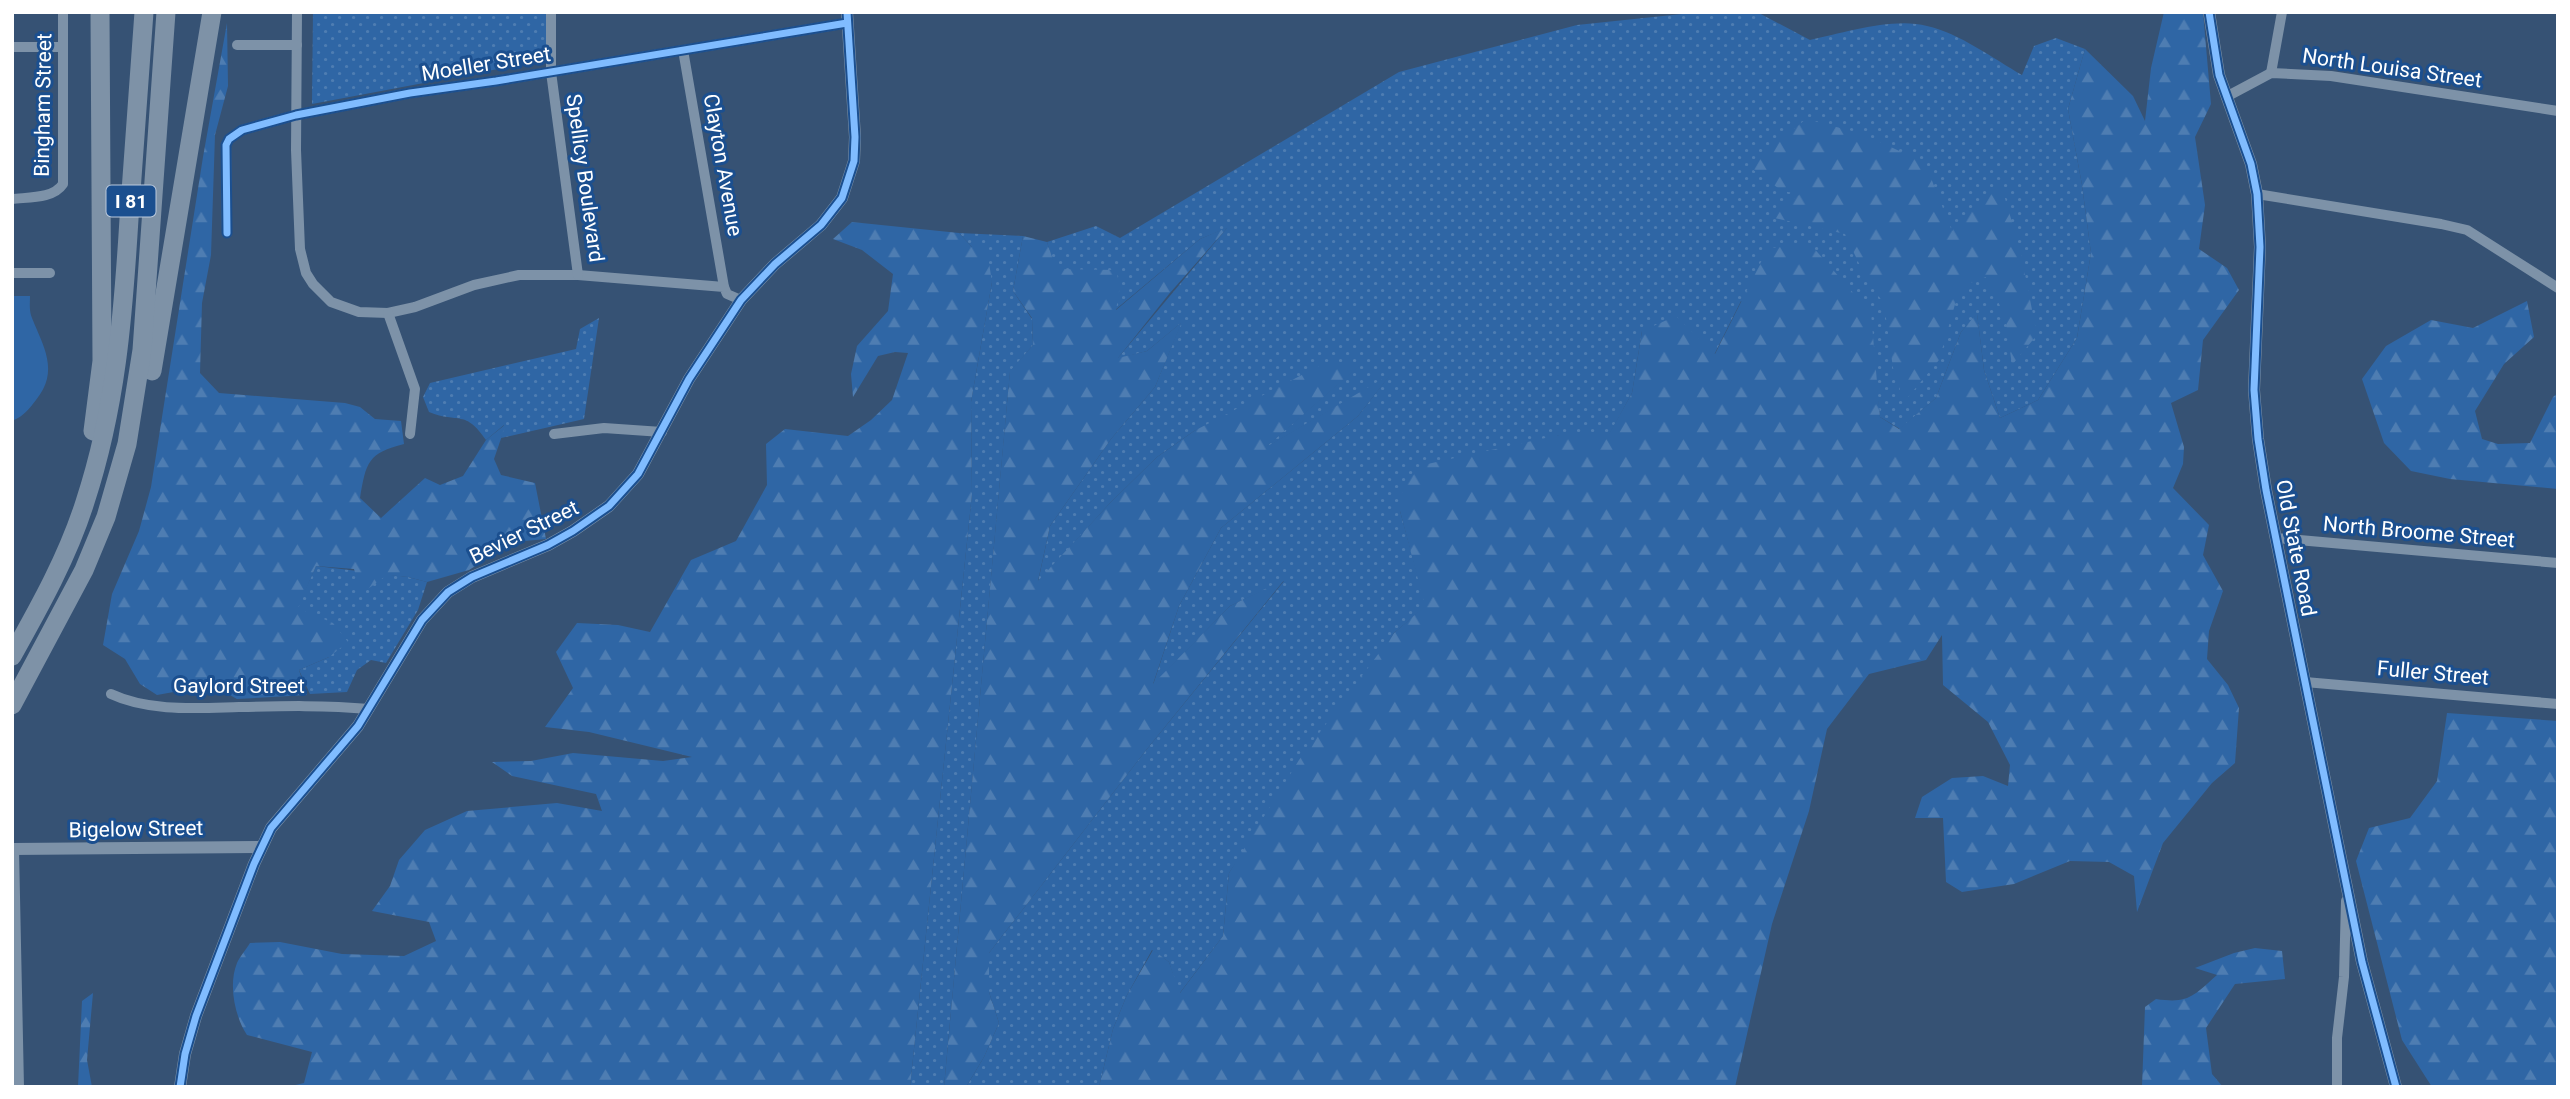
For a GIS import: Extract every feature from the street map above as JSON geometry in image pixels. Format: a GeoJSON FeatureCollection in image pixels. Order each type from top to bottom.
{"type":"FeatureCollection","features":[{"type":"Feature","properties":{"kind":"highway"},"geometry":{"type":"LineString","coordinates":[[29,625],[76,495],[91,440],[99,395],[102,361],[100,12]]}},
{"type":"Feature","properties":{"kind":"highway","name":"I 81"},"geometry":{"type":"LineString","coordinates":[[12,656],[59,568],[85,504],[113,395],[124,304],[144,12]]}},
{"type":"Feature","properties":{"kind":"highway","name":"I 81"},"geometry":{"type":"LineString","coordinates":[[12,705],[84,570],[106,517],[122,462],[142,350],[166,12]]}},
{"type":"Feature","properties":{"kind":"highway"},"geometry":{"type":"LineString","coordinates":[[122,462],[150,384],[212,12]]}},
{"type":"Feature","properties":{"kind":"street","name":"Bingham Street"},"geometry":{"type":"LineString","coordinates":[[12,199],[52,193],[60,188],[64,175],[63,12]]}},
{"type":"Feature","properties":{"kind":"street","name":"Spellicy Boulevard"},"geometry":{"type":"LineString","coordinates":[[297,12],[296,115],[300,249],[306,273],[331,302],[359,312],[388,313],[498,279],[519,275],[578,275],[551,72],[551,12]]}},
{"type":"Feature","properties":{"kind":"street","name":"Old State Road"},"geometry":{"type":"LineString","coordinates":[[2208,12],[2213,51],[2226,97],[2251,164],[2257,194],[2260,247],[2254,390],[2258,439],[2347,891],[2370,995],[2396,1087]]}},
{"type":"Feature","properties":{"kind":"street"},"geometry":{"type":"LineString","coordinates":[[2271,73],[2282,12]]}},
{"type":"Feature","properties":{"kind":"street","name":"Moeller Street"},"geometry":{"type":"LineString","coordinates":[[227,233],[226,145],[229,139],[242,130],[296,115],[410,93],[683,50],[847,18]]}},
{"type":"Feature","properties":{"kind":"street","name":"Bevier Street"},"geometry":{"type":"LineString","coordinates":[[180,1087],[185,1054],[196,1016],[261,847],[281,814],[350,737],[414,633],[440,600],[471,577],[548,545],[609,506],[638,474],[708,346],[741,300],[775,264],[826,220],[845,192],[854,161],[855,137],[847,18]]}},
{"type":"Feature","properties":{"kind":"street"},"geometry":{"type":"LineString","coordinates":[[237,45],[296,45]]}},
{"type":"Feature","properties":{"kind":"street"},"geometry":{"type":"LineString","coordinates":[[12,47],[62,47]]}},
{"type":"Feature","properties":{"kind":"street","name":"Clayton Avenue"},"geometry":{"type":"LineString","coordinates":[[683,50],[724,287]]}},
{"type":"Feature","properties":{"kind":"street","name":"North Louisa Street"},"geometry":{"type":"LineString","coordinates":[[2226,97],[2271,73],[2331,76],[2558,111]]}},
{"type":"Feature","properties":{"kind":"street"},"geometry":{"type":"LineString","coordinates":[[2257,194],[2466,230],[2558,288]]}},
{"type":"Feature","properties":{"kind":"street"},"geometry":{"type":"LineString","coordinates":[[12,273],[50,274]]}},
{"type":"Feature","properties":{"kind":"street"},"geometry":{"type":"LineString","coordinates":[[578,275],[724,287],[727,293],[741,300]]}},
{"type":"Feature","properties":{"kind":"street"},"geometry":{"type":"LineString","coordinates":[[388,313],[415,389],[410,434]]}},
{"type":"Feature","properties":{"kind":"street"},"geometry":{"type":"LineString","coordinates":[[554,434],[604,428],[662,432]]}},
{"type":"Feature","properties":{"kind":"street","name":"North Broome Street"},"geometry":{"type":"LineString","coordinates":[[2276,538],[2558,563]]}},
{"type":"Feature","properties":{"kind":"street","name":"Fuller Street"},"geometry":{"type":"LineString","coordinates":[[2305,682],[2558,704]]}},
{"type":"Feature","properties":{"kind":"street","name":"Gaylord Street"},"geometry":{"type":"LineString","coordinates":[[111,694],[140,704],[173,706],[330,705],[369,709]]}},
{"type":"Feature","properties":{"kind":"street","name":"Bigelow Street"},"geometry":{"type":"LineString","coordinates":[[13,849],[261,847]]}},
{"type":"Feature","properties":{"kind":"street"},"geometry":{"type":"LineString","coordinates":[[13,849],[19,1087]]}},
{"type":"Feature","properties":{"kind":"street","name":"Old State Road"},"geometry":{"type":"LineString","coordinates":[[2337,1087],[2337,1038],[2344,977],[2347,891]]}},
{"type":"Feature","properties":{"kind":"green space"},"geometry":{"type":"Polygon","coordinates":[[[313,12],[551,12],[551,59],[312,104],[313,12]]]}},
{"type":"Feature","properties":{"kind":"green space"},"geometry":{"type":"Polygon","coordinates":[[[1701,12],[1757,12],[1810,40],[1899,23],[1927,26],[1964,40],[2022,75],[2034,46],[2056,38],[2085,49],[2068,109],[2091,253],[2077,338],[2038,400],[2000,418],[1984,370],[1977,314],[1961,332],[1936,398],[1900,429],[1880,417],[1874,367],[1741,301],[1714,355],[1642,331],[1632,393],[1609,435],[1559,435],[1400,511],[1426,606],[1394,633],[1229,873],[1223,936],[1179,994],[1169,962],[1152,950],[1127,995],[1113,1029],[1099,1087],[966,1087],[984,1057],[999,1023],[989,992],[989,953],[1147,749],[1284,581],[1230,606],[1153,685],[1179,606],[1221,528],[1358,416],[1389,376],[1262,450],[1361,364],[1194,431],[1157,457],[1110,503],[1038,582],[1050,526],[1111,439],[1155,387],[1181,323],[1147,351],[1117,359],[1227,228],[1200,239],[1115,310],[1055,269],[1047,242],[1096,226],[1120,238],[1399,72],[1577,25],[1701,12]]]}},
{"type":"Feature","properties":{"kind":"green space"},"geometry":{"type":"Polygon","coordinates":[[[2164,12],[2203,12],[2211,104],[2195,137],[2205,205],[2199,249],[2227,268],[2239,290],[2203,340],[2198,390],[2171,403],[2184,447],[2183,464],[2173,488],[2209,525],[2203,555],[2223,591],[2209,631],[2207,659],[2228,685],[2239,708],[2235,763],[2212,783],[2163,843],[2137,912],[2134,876],[2109,862],[2070,861],[2014,884],[1962,892],[1946,882],[1943,818],[1915,818],[1922,797],[1952,778],[1983,776],[2008,786],[2010,765],[1988,722],[1943,685],[1942,635],[1926,660],[1869,674],[1827,729],[1809,811],[1772,924],[1735,1087],[1099,1087],[1113,1029],[1127,995],[1153,950],[1169,962],[1180,993],[1223,936],[1229,873],[1299,760],[1394,633],[1425,606],[1400,511],[1403,485],[1423,465],[1559,435],[1609,434],[1632,393],[1642,331],[1676,316],[1715,354],[1768,248],[1811,245],[1871,313],[1880,417],[1899,429],[1936,398],[1961,332],[1977,313],[1984,370],[2000,418],[2038,400],[2077,338],[2091,253],[2068,109],[2085,49],[2133,96],[2145,121],[2151,68],[2164,12]]]}},
{"type":"Feature","properties":{"kind":"green space"},"geometry":{"type":"Polygon","coordinates":[[[227,23],[228,86],[215,135],[211,255],[202,303],[200,373],[219,393],[345,403],[360,407],[375,419],[401,421],[404,444],[383,451],[371,461],[362,486],[360,498],[381,518],[425,478],[440,485],[463,476],[486,440],[506,424],[494,459],[501,475],[535,483],[546,539],[514,542],[469,570],[427,582],[387,575],[361,594],[354,569],[316,566],[298,608],[333,623],[348,642],[329,657],[299,670],[307,695],[237,699],[203,680],[179,691],[157,695],[140,684],[125,659],[103,645],[112,594],[139,531],[151,487],[227,23]]]}},
{"type":"Feature","properties":{"kind":"green space"},"geometry":{"type":"Polygon","coordinates":[[[1806,119],[1863,134],[1925,163],[1952,231],[1975,204],[2001,185],[2020,249],[2037,335],[2012,365],[2005,316],[1986,277],[1960,287],[1939,360],[1904,402],[1893,368],[1884,304],[1864,274],[1845,234],[1770,217],[1800,194],[1782,191],[1748,166],[1806,119]]]}},
{"type":"Feature","properties":{"kind":"green space"},"geometry":{"type":"Polygon","coordinates":[[[852,222],[959,233],[972,247],[986,244],[992,282],[971,402],[972,494],[910,1087],[287,1087],[304,1083],[312,1052],[247,1035],[243,1028],[234,1001],[233,981],[237,963],[250,943],[280,942],[342,954],[404,956],[436,941],[429,922],[372,911],[390,886],[399,860],[425,830],[467,811],[557,803],[602,811],[596,794],[512,776],[492,762],[531,761],[573,753],[663,761],[692,757],[589,732],[545,727],[573,688],[556,652],[577,623],[618,625],[650,632],[691,560],[736,541],[767,485],[766,444],[785,429],[848,436],[871,420],[892,400],[908,353],[895,352],[878,356],[853,397],[851,374],[857,346],[888,311],[893,274],[862,250],[833,239],[852,222]]]}},
{"type":"Feature","properties":{"kind":"green space"},"geometry":{"type":"Polygon","coordinates":[[[1228,227],[1118,358],[1147,351],[1182,322],[1155,387],[1111,439],[1050,526],[1038,581],[1157,457],[1194,431],[1321,365],[1363,363],[1266,447],[1391,374],[1358,416],[1221,528],[1179,606],[1153,684],[1230,606],[1285,579],[1147,749],[989,953],[989,992],[999,1023],[984,1057],[966,1087],[944,1087],[1010,371],[1033,345],[1032,318],[1013,291],[1023,236],[1047,242],[1056,269],[1116,270],[1120,287],[1116,310],[1200,239],[1228,227]]]}},
{"type":"Feature","properties":{"kind":"green space"},"geometry":{"type":"Polygon","coordinates":[[[959,233],[1023,236],[1013,291],[1032,319],[1033,345],[1010,372],[944,1087],[910,1087],[972,494],[971,402],[992,282],[972,247],[959,233]]]}},
{"type":"Feature","properties":{"kind":"green space"},"geometry":{"type":"Polygon","coordinates":[[[12,296],[30,296],[31,315],[44,349],[48,369],[47,379],[36,400],[23,415],[12,421],[12,296]]]}},
{"type":"Feature","properties":{"kind":"green space"},"geometry":{"type":"Polygon","coordinates":[[[2527,301],[2534,337],[2504,364],[2475,411],[2482,439],[2498,444],[2530,443],[2553,397],[2558,393],[2558,489],[2450,479],[2411,471],[2384,443],[2362,379],[2386,346],[2431,320],[2473,328],[2527,301]]]}},
{"type":"Feature","properties":{"kind":"green space"},"geometry":{"type":"Polygon","coordinates":[[[599,318],[584,419],[501,438],[504,425],[486,440],[479,430],[467,421],[429,412],[423,397],[430,383],[576,349],[580,329],[599,318]]]}},
{"type":"Feature","properties":{"kind":"green space"},"geometry":{"type":"Polygon","coordinates":[[[316,566],[408,577],[427,582],[418,610],[386,663],[371,660],[357,670],[347,692],[310,694],[299,670],[329,657],[297,608],[316,566]]]}},
{"type":"Feature","properties":{"kind":"green space"},"geometry":{"type":"Polygon","coordinates":[[[2447,713],[2558,721],[2558,1087],[2432,1087],[2402,1040],[2356,861],[2369,828],[2410,818],[2437,781],[2447,713]]]}},
{"type":"Feature","properties":{"kind":"green space"},"geometry":{"type":"Polygon","coordinates":[[[2255,948],[2282,951],[2285,979],[2235,984],[2206,1028],[2212,1074],[2223,1087],[2142,1087],[2145,1007],[2156,999],[2176,1000],[2190,997],[2217,975],[2195,968],[2255,948]]]}},
{"type":"Feature","properties":{"kind":"green space"},"geometry":{"type":"Polygon","coordinates":[[[93,993],[87,1060],[92,1087],[78,1087],[82,1001],[93,993]]]}},
{"type":"Feature","properties":{"kind":"cycle path"},"geometry":{"type":"LineString","coordinates":[[180,1087],[185,1054],[196,1016],[254,864],[271,828],[358,726],[422,620],[448,592],[472,577],[548,545],[609,506],[638,474],[689,379],[741,300],[775,264],[821,225],[842,198],[854,161],[855,137],[847,12]]}},
{"type":"Feature","properties":{"kind":"cycle path"},"geometry":{"type":"LineString","coordinates":[[2209,12],[2219,75],[2251,164],[2257,194],[2260,247],[2254,390],[2266,490],[2362,962],[2396,1087]]}},
{"type":"Feature","properties":{"kind":"cycle path"},"geometry":{"type":"LineString","coordinates":[[227,233],[226,145],[229,139],[242,130],[296,115],[410,93],[847,23]]}}]}
